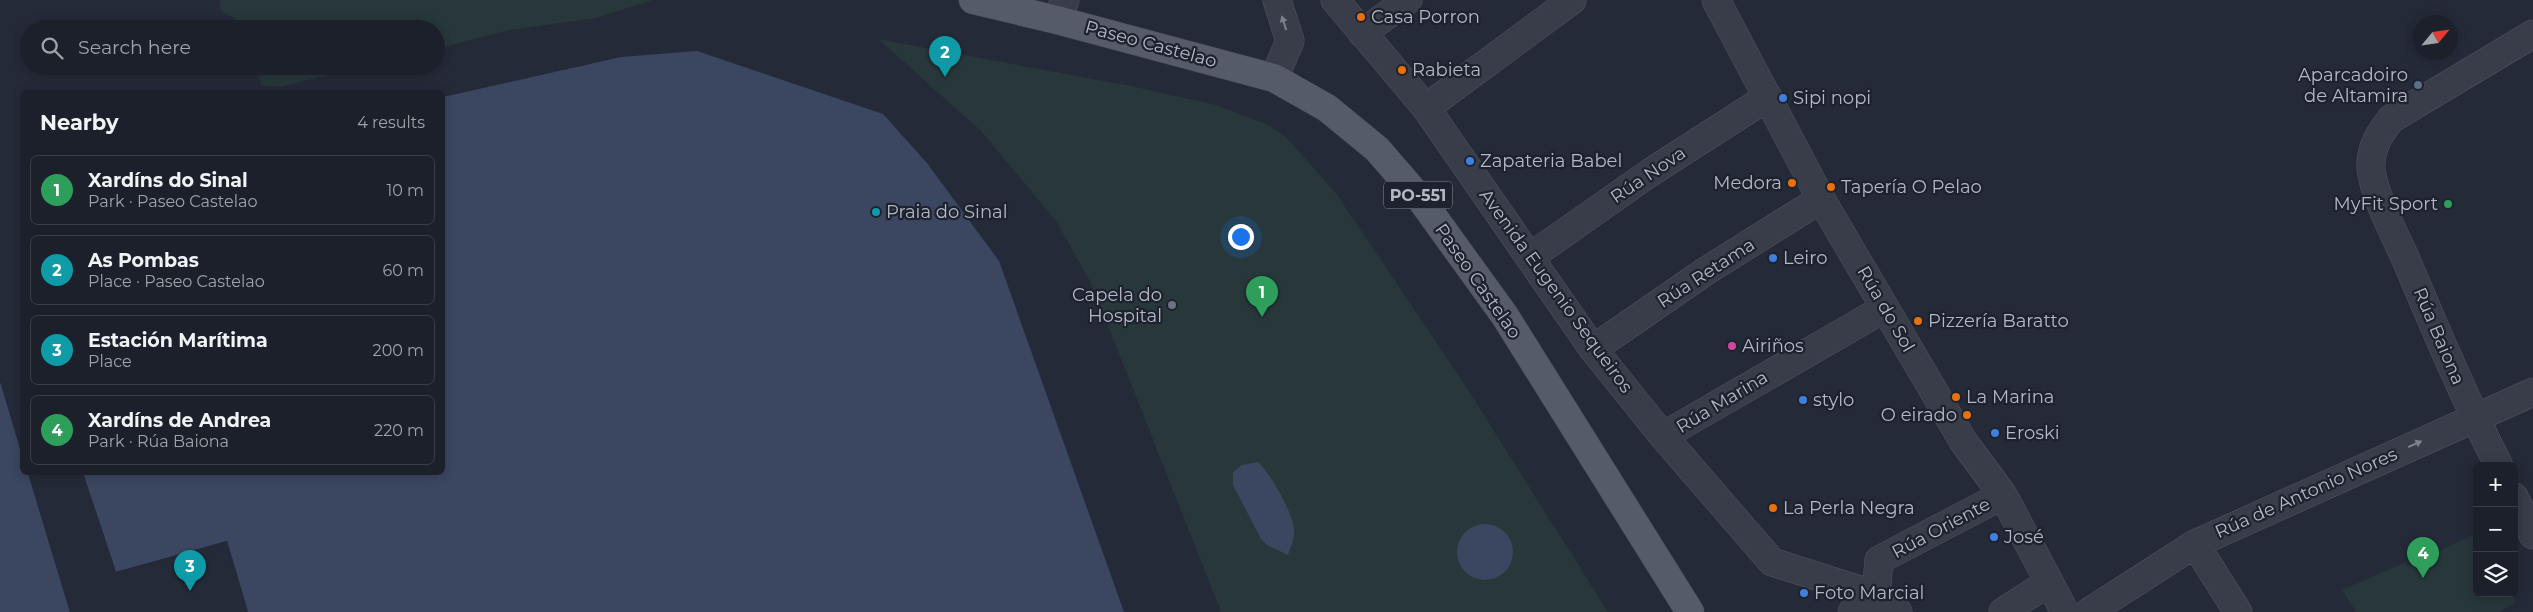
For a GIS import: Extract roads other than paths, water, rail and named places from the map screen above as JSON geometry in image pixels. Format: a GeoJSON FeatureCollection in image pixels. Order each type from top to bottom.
{"type":"FeatureCollection","features":[{"type":"Feature","properties":{"kind":"main road","name":"Paseo Castelao"},"geometry":{"type":"LineString","coordinates":[[973,0],[1061,10],[1274,78],[1327,108],[1370,143],[1422,201],[1505,316],[1690,612]]}},
{"type":"Feature","properties":{"kind":"street"},"geometry":{"type":"LineString","coordinates":[[1274,78],[1290,41],[1277,0]]}},
{"type":"Feature","properties":{"kind":"street","name":"Avenida Eugenio Sequeiros"},"geometry":{"type":"LineString","coordinates":[[1334,0],[1426,108],[1593,350],[1663,436],[1772,562],[1876,595]]}},
{"type":"Feature","properties":{"kind":"street"},"geometry":{"type":"LineString","coordinates":[[1362,33],[1408,0]]}},
{"type":"Feature","properties":{"kind":"street"},"geometry":{"type":"LineString","coordinates":[[1426,108],[1572,0]]}},
{"type":"Feature","properties":{"kind":"street","name":"Rúa do Sol"},"geometry":{"type":"LineString","coordinates":[[1716,0],[1822,199],[1963,441],[2003,495],[2066,612]]}},
{"type":"Feature","properties":{"kind":"street","name":"Rúa Baiona"},"geometry":{"type":"LineString","coordinates":[[2497,462],[2474,417],[2383,206],[2372,174],[2371,163],[2376,139],[2391,119],[2533,34]]}},
{"type":"Feature","properties":{"kind":"street","name":"Rúa Nova"},"geometry":{"type":"LineString","coordinates":[[1530,257],[1651,172],[1768,97]]}},
{"type":"Feature","properties":{"kind":"street","name":"Rúa Retama"},"geometry":{"type":"LineString","coordinates":[[1593,350],[1706,271],[1822,199]]}},
{"type":"Feature","properties":{"kind":"street","name":"Rúa Marina"},"geometry":{"type":"LineString","coordinates":[[1663,436],[1885,308]]}},
{"type":"Feature","properties":{"kind":"street","name":"Rúa de Antonio Nores"},"geometry":{"type":"LineString","coordinates":[[2089,612],[2195,544],[2533,392]]}},
{"type":"Feature","properties":{"kind":"street","name":"Rúa Oriente"},"geometry":{"type":"LineString","coordinates":[[1876,595],[1879,560],[2003,495]]}},
{"type":"Feature","properties":{"kind":"street"},"geometry":{"type":"LineString","coordinates":[[2518,505],[2533,535]]}},
{"type":"Feature","properties":{"kind":"street"},"geometry":{"type":"LineString","coordinates":[[2195,544],[2238,612]]}},
{"type":"Feature","properties":{"kind":"street"},"geometry":{"type":"LineString","coordinates":[[2003,612],[2049,582]]}},
{"type":"Feature","properties":{"kind":"street"},"geometry":{"type":"LineString","coordinates":[[1852,612],[1856,607],[1876,595],[1898,612]]}},
{"type":"Feature","properties":{"kind":"water"},"geometry":{"type":"Polygon","coordinates":[[[697,51],[883,114],[927,163],[999,261],[1124,612],[248,612],[227,541],[116,572],[84,475],[445,475],[445,97],[621,57],[697,51]]]}},
{"type":"Feature","properties":{"kind":"water"},"geometry":{"type":"Polygon","coordinates":[[[0,381],[20,448],[20,475],[29,475],[70,612],[0,612],[0,381]]]}},
{"type":"Feature","properties":{"kind":"water"},"geometry":{"type":"Polygon","coordinates":[[[1258,462],[1274,483],[1285,502],[1292,520],[1294,535],[1288,555],[1267,545],[1261,539],[1233,485],[1233,472],[1242,465],[1258,462]]]}},
{"type":"Feature","properties":{"kind":"water"},"geometry":{"type":"Polygon","coordinates":[[[1485,524],[1496,526],[1505,532],[1511,541],[1513,552],[1511,563],[1505,572],[1496,578],[1485,580],[1474,578],[1465,572],[1459,563],[1457,552],[1459,541],[1465,532],[1474,526],[1485,524]]]}},
{"type":"Feature","properties":{"kind":"place","name":"Casa Porron"},"geometry":{"type":"Point","coordinates":[1361,17]}},
{"type":"Feature","properties":{"kind":"place","name":"Rabieta"},"geometry":{"type":"Point","coordinates":[1402,70]}},
{"type":"Feature","properties":{"kind":"place","name":"As Pombas"},"geometry":{"type":"Point","coordinates":[945,77]}},
{"type":"Feature","properties":{"kind":"place","name":"Aparcadoiro de Altamira"},"geometry":{"type":"Point","coordinates":[2418,85]}},
{"type":"Feature","properties":{"kind":"place","name":"Sipi nopi"},"geometry":{"type":"Point","coordinates":[1783,98]}},
{"type":"Feature","properties":{"kind":"place","name":"Zapateria Babel"},"geometry":{"type":"Point","coordinates":[1470,161]}},
{"type":"Feature","properties":{"kind":"place","name":"Medora"},"geometry":{"type":"Point","coordinates":[1792,183]}},
{"type":"Feature","properties":{"kind":"place","name":"Tapería O Pelao"},"geometry":{"type":"Point","coordinates":[1831,187]}},
{"type":"Feature","properties":{"kind":"place","name":"MyFit Sport"},"geometry":{"type":"Point","coordinates":[2448,204]}},
{"type":"Feature","properties":{"kind":"place","name":"Praia do Sinal"},"geometry":{"type":"Point","coordinates":[876,212]}},
{"type":"Feature","properties":{"kind":"place","name":"Leiro"},"geometry":{"type":"Point","coordinates":[1773,258]}},
{"type":"Feature","properties":{"kind":"place","name":"Capela do Hospital"},"geometry":{"type":"Point","coordinates":[1172,305]}},
{"type":"Feature","properties":{"kind":"place","name":"Xardíns do Sinal"},"geometry":{"type":"Point","coordinates":[1262,317]}},
{"type":"Feature","properties":{"kind":"place","name":"Pizzería Baratto"},"geometry":{"type":"Point","coordinates":[1918,321]}},
{"type":"Feature","properties":{"kind":"place","name":"Airiños"},"geometry":{"type":"Point","coordinates":[1732,346]}},
{"type":"Feature","properties":{"kind":"place","name":"La Marina"},"geometry":{"type":"Point","coordinates":[1956,397]}},
{"type":"Feature","properties":{"kind":"place","name":"stylo"},"geometry":{"type":"Point","coordinates":[1803,400]}},
{"type":"Feature","properties":{"kind":"place","name":"O eirado"},"geometry":{"type":"Point","coordinates":[1967,415]}},
{"type":"Feature","properties":{"kind":"place","name":"Eroski"},"geometry":{"type":"Point","coordinates":[1995,433]}},
{"type":"Feature","properties":{"kind":"place","name":"La Perla Negra"},"geometry":{"type":"Point","coordinates":[1773,508]}},
{"type":"Feature","properties":{"kind":"place","name":"José"},"geometry":{"type":"Point","coordinates":[1994,537]}},
{"type":"Feature","properties":{"kind":"place","name":"Xardíns de Andrea"},"geometry":{"type":"Point","coordinates":[2423,578]}},
{"type":"Feature","properties":{"kind":"place","name":"Estación Marítima"},"geometry":{"type":"Point","coordinates":[190,591]}},
{"type":"Feature","properties":{"kind":"place","name":"Foto Marcial"},"geometry":{"type":"Point","coordinates":[1804,593]}}]}
